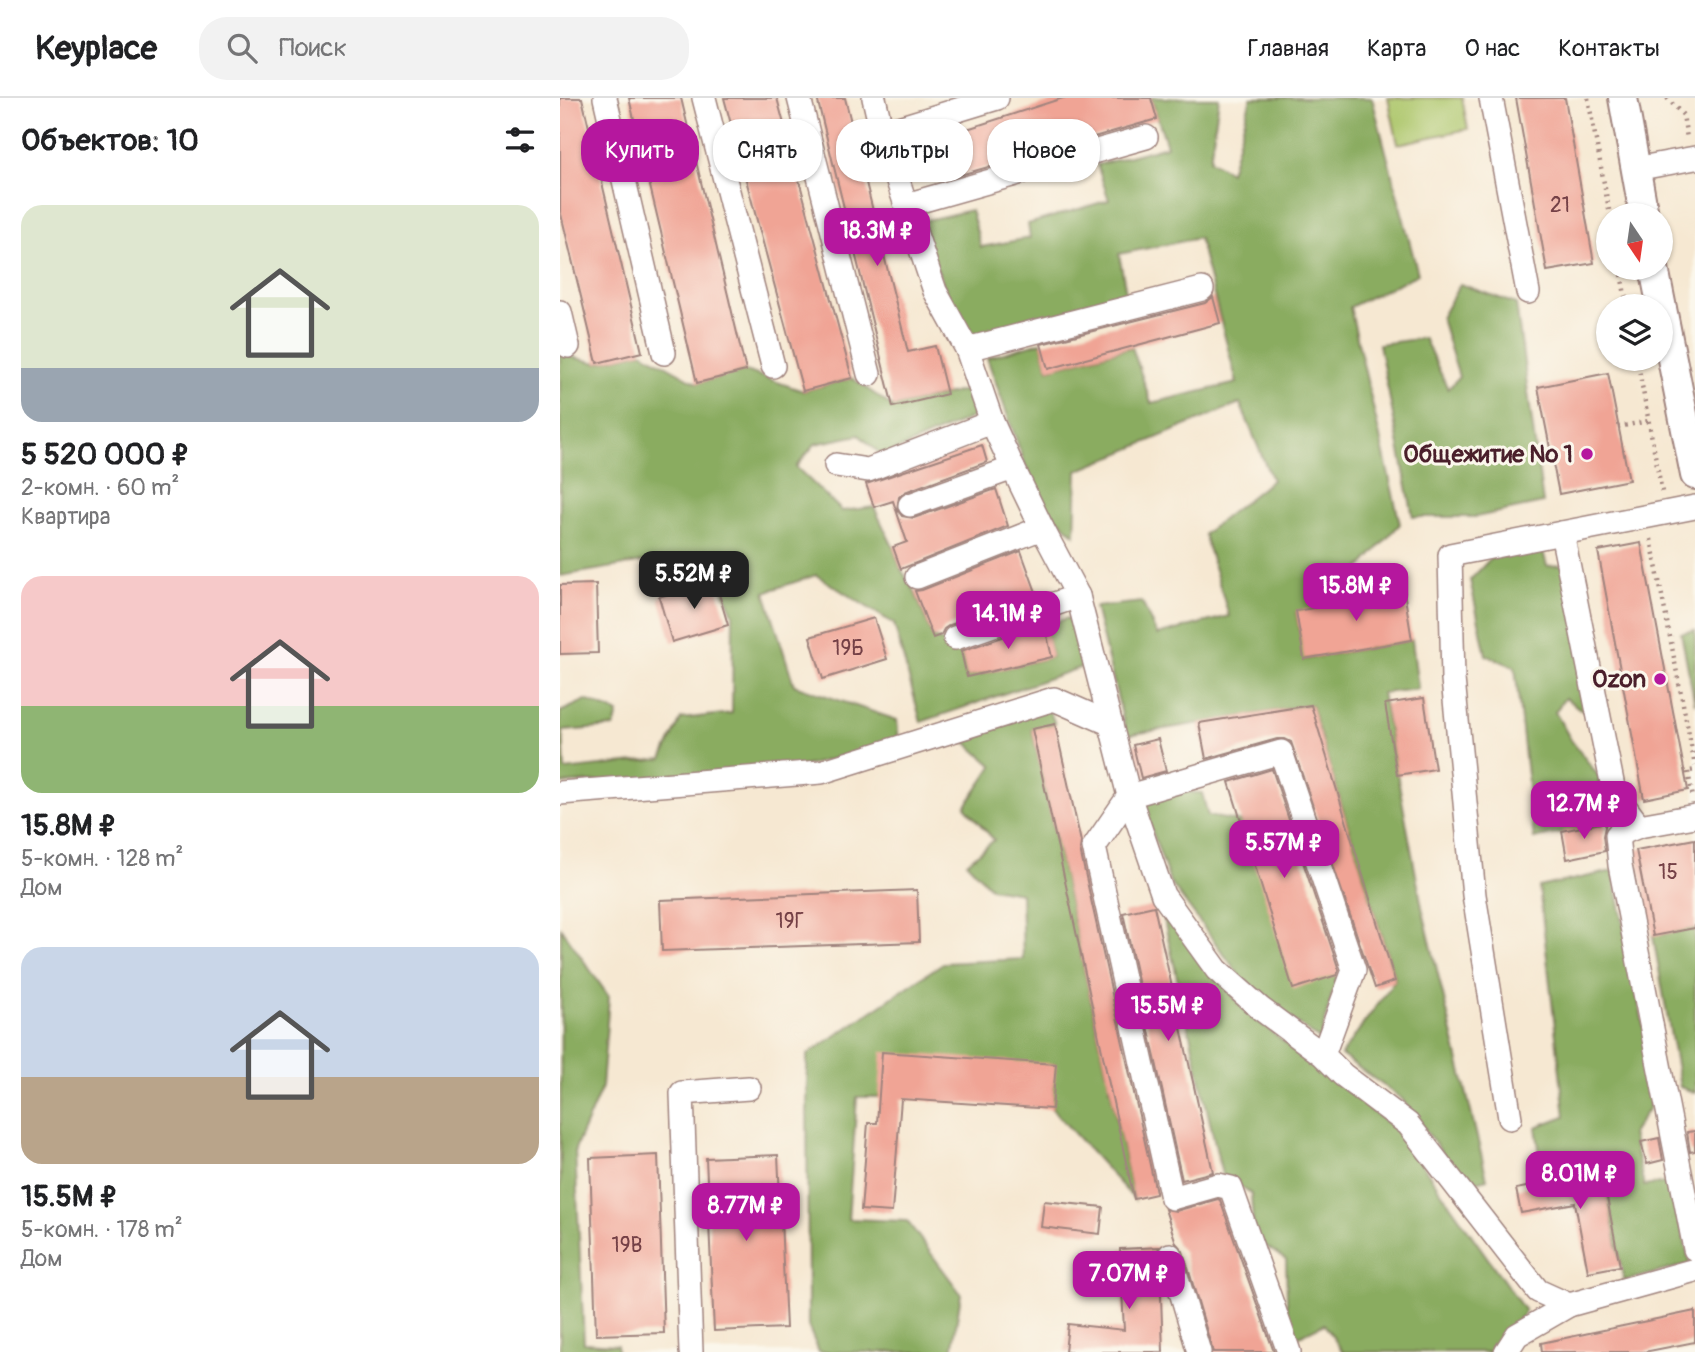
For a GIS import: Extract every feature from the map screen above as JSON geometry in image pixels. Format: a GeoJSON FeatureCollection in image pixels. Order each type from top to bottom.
{"type":"FeatureCollection","features":[{"type":"Feature","properties":{"kind":"main road"},"geometry":{"type":"LineString","coordinates":[[1623,98],[1642,203]]}},
{"type":"Feature","properties":{"kind":"main road"},"geometry":{"type":"LineString","coordinates":[[1656,280],[1695,475]]}},
{"type":"Feature","properties":{"kind":"street"},"geometry":{"type":"LineString","coordinates":[[605,98],[664,353]]}},
{"type":"Feature","properties":{"kind":"street"},"geometry":{"type":"LineString","coordinates":[[704,98],[773,366]]}},
{"type":"Feature","properties":{"kind":"street"},"geometry":{"type":"LineString","coordinates":[[799,98],[869,373]]}},
{"type":"Feature","properties":{"kind":"street"},"geometry":{"type":"LineString","coordinates":[[874,98],[879,119]]}},
{"type":"Feature","properties":{"kind":"street"},"geometry":{"type":"LineString","coordinates":[[928,119],[997,98]]}},
{"type":"Feature","properties":{"kind":"street"},"geometry":{"type":"LineString","coordinates":[[1491,98],[1528,292]]}},
{"type":"Feature","properties":{"kind":"street"},"geometry":{"type":"LineString","coordinates":[[905,205],[1146,138]]}},
{"type":"Feature","properties":{"kind":"street"},"geometry":{"type":"LineString","coordinates":[[1635,169],[1695,158]]}},
{"type":"Feature","properties":{"kind":"street"},"geometry":{"type":"LineString","coordinates":[[898,182],[935,291],[967,349],[992,422],[1042,528],[1078,596],[1129,796],[1163,895],[1217,970],[1261,1009],[1408,1124],[1538,1291],[1569,1304]]}},
{"type":"Feature","properties":{"kind":"street"},"geometry":{"type":"LineString","coordinates":[[967,349],[1202,289]]}},
{"type":"Feature","properties":{"kind":"street"},"geometry":{"type":"LineString","coordinates":[[560,312],[568,346]]}},
{"type":"Feature","properties":{"kind":"street"},"geometry":{"type":"LineString","coordinates":[[836,465],[868,470],[992,422]]}},
{"type":"Feature","properties":{"kind":"street"},"geometry":{"type":"LineString","coordinates":[[910,505],[1013,468]]}},
{"type":"Feature","properties":{"kind":"street"},"geometry":{"type":"LineString","coordinates":[[1510,1118],[1474,895],[1453,679],[1450,555],[1695,507]]}},
{"type":"Feature","properties":{"kind":"street"},"geometry":{"type":"LineString","coordinates":[[917,577],[1042,528]]}},
{"type":"Feature","properties":{"kind":"street"},"geometry":{"type":"LineString","coordinates":[[1562,533],[1614,792],[1639,825]]}},
{"type":"Feature","properties":{"kind":"street"},"geometry":{"type":"LineString","coordinates":[[956,638],[1078,596]]}},
{"type":"Feature","properties":{"kind":"street"},"geometry":{"type":"LineString","coordinates":[[560,793],[821,772],[1054,699],[1111,724]]}},
{"type":"Feature","properties":{"kind":"street"},"geometry":{"type":"LineString","coordinates":[[1289,1352],[1231,1188],[1218,1185],[1172,1198],[1094,847],[1129,796],[1281,752],[1354,970],[1323,1055]]}},
{"type":"Feature","properties":{"kind":"street"},"geometry":{"type":"LineString","coordinates":[[1694,808],[1639,825],[1617,835],[1620,865],[1695,1249]]}},
{"type":"Feature","properties":{"kind":"street"},"geometry":{"type":"LineString","coordinates":[[691,1352],[681,1093],[749,1088]]}},
{"type":"Feature","properties":{"kind":"street"},"geometry":{"type":"LineString","coordinates":[[1170,1255],[1199,1352]]}},
{"type":"Feature","properties":{"kind":"street"},"geometry":{"type":"LineString","coordinates":[[1506,1352],[1517,1335],[1569,1304],[1695,1270]]}},
{"type":"Feature","properties":{"kind":"path"},"geometry":{"type":"LineString","coordinates":[[1588,98],[1608,203]]}},
{"type":"Feature","properties":{"kind":"path"},"geometry":{"type":"LineString","coordinates":[[1685,130],[1695,128]]}},
{"type":"Feature","properties":{"kind":"path"},"geometry":{"type":"LineString","coordinates":[[1639,371],[1662,497],[1647,516],[1695,768],[1686,772],[1694,808]]}},
{"type":"Feature","properties":{"kind":"path"},"geometry":{"type":"LineString","coordinates":[[1618,427],[1649,421]]}},
{"type":"Feature","properties":{"kind":"green space"},"geometry":{"type":"Polygon","coordinates":[[[1151,98],[1219,98],[1210,160],[1230,172],[1251,98],[1372,98],[1418,274],[1350,307],[1400,524],[1326,606],[1296,612],[1305,659],[1412,640],[1418,689],[1382,693],[1422,907],[1487,1179],[1466,1185],[1402,1099],[1341,1055],[1395,980],[1311,705],[1127,735],[1095,607],[1142,602],[1157,635],[1229,616],[1204,534],[1272,480],[1240,403],[1077,471],[1075,535],[1038,500],[987,358],[1041,342],[1048,369],[1132,347],[1151,403],[1237,383],[1199,238],[1119,254],[1127,298],[979,337],[958,320],[918,222],[971,210],[981,247],[1030,238],[1028,224],[1109,200],[1100,174],[1100,164],[1167,146],[1151,98]]]}},
{"type":"Feature","properties":{"kind":"green space"},"geometry":{"type":"Polygon","coordinates":[[[1388,98],[1462,98],[1468,129],[1398,144],[1388,98]]]}},
{"type":"Feature","properties":{"kind":"green space"},"geometry":{"type":"Polygon","coordinates":[[[1460,284],[1516,304],[1543,503],[1476,517],[1413,517],[1379,344],[1424,338],[1448,389],[1459,377],[1441,318],[1460,284]]]}},
{"type":"Feature","properties":{"kind":"green space"},"geometry":{"type":"Polygon","coordinates":[[[642,352],[697,383],[746,371],[803,391],[852,378],[893,407],[966,390],[975,416],[883,456],[859,435],[815,444],[796,467],[842,511],[874,507],[901,569],[914,590],[933,638],[960,647],[967,677],[1052,657],[1044,626],[1068,618],[1083,645],[1085,666],[921,722],[894,624],[816,575],[765,592],[794,685],[897,720],[899,742],[789,770],[560,784],[560,712],[586,700],[618,713],[614,727],[563,731],[565,770],[662,759],[681,719],[732,713],[733,614],[716,574],[655,560],[560,576],[560,354],[597,363],[642,352]]]}},
{"type":"Feature","properties":{"kind":"green space"},"geometry":{"type":"Polygon","coordinates":[[[1541,544],[1547,566],[1563,565],[1594,719],[1565,698],[1555,712],[1571,740],[1600,778],[1590,826],[1534,839],[1515,667],[1486,655],[1470,580],[1492,557],[1541,544]]]}},
{"type":"Feature","properties":{"kind":"green space"},"geometry":{"type":"Polygon","coordinates":[[[1695,630],[1695,704],[1681,633],[1695,630]]]}},
{"type":"Feature","properties":{"kind":"green space"},"geometry":{"type":"Polygon","coordinates":[[[1049,709],[1055,724],[1032,729],[1134,1199],[1052,1109],[1055,1064],[879,1097],[857,1097],[848,1219],[907,1221],[961,1294],[952,1352],[819,1352],[808,1326],[807,1055],[943,963],[1023,959],[1021,893],[991,888],[967,863],[994,840],[965,807],[993,766],[960,737],[1049,709]]]}},
{"type":"Feature","properties":{"kind":"green space"},"geometry":{"type":"Polygon","coordinates":[[[1168,791],[1202,793],[1208,816],[1242,822],[1337,975],[1320,1040],[1249,988],[1170,882],[1143,805],[1168,791]]]}},
{"type":"Feature","properties":{"kind":"green space"},"geometry":{"type":"Polygon","coordinates":[[[1613,871],[1657,1095],[1632,1134],[1644,1186],[1671,1182],[1690,1264],[1624,1281],[1600,1161],[1543,1176],[1536,1127],[1565,1116],[1539,887],[1613,871]]]}},
{"type":"Feature","properties":{"kind":"green space"},"geometry":{"type":"Polygon","coordinates":[[[1161,907],[1246,1012],[1399,1132],[1525,1311],[1498,1352],[1343,1352],[1324,1324],[1288,1342],[1286,1260],[1254,1238],[1251,1194],[1222,1175],[1161,907]]]}},
{"type":"Feature","properties":{"kind":"green space"},"geometry":{"type":"Polygon","coordinates":[[[561,928],[609,997],[602,1087],[575,1149],[584,1343],[617,1345],[617,1352],[560,1352],[561,928]]]}},
{"type":"Feature","properties":{"kind":"green space"},"geometry":{"type":"Polygon","coordinates":[[[1695,928],[1695,1093],[1680,1087],[1653,936],[1695,928]]]}},
{"type":"Feature","properties":{"kind":"building"},"geometry":{"type":"Polygon","coordinates":[[[560,98],[582,98],[587,119],[581,119],[581,182],[602,182],[642,352],[597,363],[560,210],[560,98]]]}},
{"type":"Feature","properties":{"kind":"building"},"geometry":{"type":"Polygon","coordinates":[[[629,98],[681,98],[686,119],[634,119],[629,98]]]}},
{"type":"Feature","properties":{"kind":"building"},"geometry":{"type":"Polygon","coordinates":[[[724,98],[777,98],[783,119],[730,119],[724,98]]]}},
{"type":"Feature","properties":{"kind":"building"},"geometry":{"type":"Polygon","coordinates":[[[817,98],[845,98],[850,119],[836,119],[836,175],[817,98]]]}},
{"type":"Feature","properties":{"kind":"building"},"geometry":{"type":"Polygon","coordinates":[[[1063,98],[1151,98],[1157,119],[1100,135],[1100,119],[998,119],[1063,98]]]}},
{"type":"Feature","properties":{"kind":"building"},"geometry":{"type":"Polygon","coordinates":[[[1516,98],[1565,98],[1594,263],[1547,271],[1516,98]]]}},
{"type":"Feature","properties":{"kind":"building"},"geometry":{"type":"Polygon","coordinates":[[[987,123],[987,167],[973,171],[973,127],[987,123]]]}},
{"type":"Feature","properties":{"kind":"building"},"geometry":{"type":"Polygon","coordinates":[[[699,174],[746,371],[697,383],[649,182],[699,182],[699,174]]]}},
{"type":"Feature","properties":{"kind":"building"},"geometry":{"type":"Polygon","coordinates":[[[747,182],[800,182],[852,378],[803,391],[747,182]]]}},
{"type":"Feature","properties":{"kind":"building"},"geometry":{"type":"Polygon","coordinates":[[[838,182],[866,182],[908,352],[935,346],[947,394],[893,407],[838,182]]]}},
{"type":"Feature","properties":{"kind":"building"},"geometry":{"type":"Polygon","coordinates":[[[1213,297],[1220,323],[1048,369],[1041,344],[1205,303],[1213,297]]]}},
{"type":"Feature","properties":{"kind":"building","name":"Общежитие № 1"},"geometry":{"type":"Polygon","coordinates":[[[1608,373],[1629,480],[1559,494],[1538,387],[1608,373]]]}},
{"type":"Feature","properties":{"kind":"building"},"geometry":{"type":"Polygon","coordinates":[[[982,445],[987,462],[905,492],[899,497],[897,509],[902,516],[914,518],[996,489],[1008,526],[901,569],[893,547],[907,542],[893,501],[874,507],[866,484],[982,445]]]}},
{"type":"Feature","properties":{"kind":"building"},"geometry":{"type":"Polygon","coordinates":[[[1641,543],[1688,790],[1644,799],[1598,551],[1641,543]]]}},
{"type":"Feature","properties":{"kind":"building"},"geometry":{"type":"Polygon","coordinates":[[[1021,551],[1037,595],[950,625],[941,635],[933,638],[915,591],[1021,551]]]}},
{"type":"Feature","properties":{"kind":"building"},"geometry":{"type":"Polygon","coordinates":[[[1402,579],[1412,640],[1304,659],[1296,611],[1376,597],[1374,584],[1402,579]]]}},
{"type":"Feature","properties":{"kind":"building"},"geometry":{"type":"Polygon","coordinates":[[[715,580],[728,625],[672,642],[659,597],[715,580]]]}},
{"type":"Feature","properties":{"kind":"building"},"geometry":{"type":"Polygon","coordinates":[[[596,584],[598,653],[560,654],[560,585],[596,584]]]}},
{"type":"Feature","properties":{"kind":"building"},"geometry":{"type":"Polygon","coordinates":[[[874,618],[887,659],[823,679],[810,637],[874,618]]]}},
{"type":"Feature","properties":{"kind":"building"},"geometry":{"type":"Polygon","coordinates":[[[1044,623],[1052,657],[967,677],[961,651],[1044,623]]]}},
{"type":"Feature","properties":{"kind":"building"},"geometry":{"type":"Polygon","coordinates":[[[1424,698],[1435,769],[1397,775],[1385,704],[1424,698]]]}},
{"type":"Feature","properties":{"kind":"building"},"geometry":{"type":"Polygon","coordinates":[[[1311,705],[1395,981],[1375,988],[1291,742],[1277,739],[1206,759],[1199,723],[1311,705]]]}},
{"type":"Feature","properties":{"kind":"building"},"geometry":{"type":"Polygon","coordinates":[[[1055,724],[1081,842],[1080,850],[1156,1192],[1134,1199],[1032,729],[1055,724]]]}},
{"type":"Feature","properties":{"kind":"building"},"geometry":{"type":"Polygon","coordinates":[[[1158,739],[1166,771],[1141,778],[1133,745],[1158,739]]]}},
{"type":"Feature","properties":{"kind":"building"},"geometry":{"type":"Polygon","coordinates":[[[1272,769],[1339,970],[1337,975],[1293,989],[1229,782],[1272,769]]]}},
{"type":"Feature","properties":{"kind":"building"},"geometry":{"type":"Polygon","coordinates":[[[1606,822],[1603,836],[1605,851],[1567,859],[1562,831],[1606,822]]]}},
{"type":"Feature","properties":{"kind":"building"},"geometry":{"type":"Polygon","coordinates":[[[1695,839],[1695,928],[1653,936],[1636,850],[1695,839]]]}},
{"type":"Feature","properties":{"kind":"building"},"geometry":{"type":"Polygon","coordinates":[[[917,890],[919,942],[662,951],[660,900],[917,890]]]}},
{"type":"Feature","properties":{"kind":"building"},"geometry":{"type":"Polygon","coordinates":[[[1154,906],[1213,1172],[1182,1180],[1123,913],[1154,906]]]}},
{"type":"Feature","properties":{"kind":"building"},"geometry":{"type":"Polygon","coordinates":[[[882,1052],[1056,1064],[1052,1109],[901,1099],[892,1212],[861,1210],[868,1123],[877,1123],[882,1052]]]}},
{"type":"Feature","properties":{"kind":"building"},"geometry":{"type":"Polygon","coordinates":[[[1695,1131],[1695,1151],[1690,1152],[1687,1132],[1695,1131]]]}},
{"type":"Feature","properties":{"kind":"building"},"geometry":{"type":"Polygon","coordinates":[[[1659,1138],[1663,1160],[1647,1164],[1641,1142],[1659,1138]]]}},
{"type":"Feature","properties":{"kind":"building"},"geometry":{"type":"Polygon","coordinates":[[[658,1155],[664,1333],[596,1335],[590,1158],[658,1155]]]}},
{"type":"Feature","properties":{"kind":"building"},"geometry":{"type":"Polygon","coordinates":[[[778,1155],[786,1328],[714,1331],[706,1158],[778,1155]]]}},
{"type":"Feature","properties":{"kind":"building"},"geometry":{"type":"Polygon","coordinates":[[[1600,1161],[1620,1266],[1588,1272],[1575,1203],[1521,1213],[1516,1189],[1571,1178],[1569,1167],[1600,1161]]]}},
{"type":"Feature","properties":{"kind":"building"},"geometry":{"type":"Polygon","coordinates":[[[1218,1199],[1274,1352],[1213,1352],[1183,1251],[1176,1243],[1165,1209],[1176,1211],[1218,1199]]]}},
{"type":"Feature","properties":{"kind":"building"},"geometry":{"type":"Polygon","coordinates":[[[1044,1201],[1103,1207],[1100,1234],[1041,1227],[1044,1201]]]}},
{"type":"Feature","properties":{"kind":"building"},"geometry":{"type":"Polygon","coordinates":[[[1159,1247],[1156,1258],[1160,1269],[1163,1352],[1065,1352],[1068,1324],[1124,1330],[1120,1249],[1159,1247]]]}},
{"type":"Feature","properties":{"kind":"building"},"geometry":{"type":"Polygon","coordinates":[[[1695,1311],[1695,1342],[1644,1352],[1542,1352],[1541,1343],[1695,1311]]]}},
{"type":"Feature","properties":{"kind":"place","name":"Общежитие № 1"},"geometry":{"type":"Point","coordinates":[1587,454]}},
{"type":"Feature","properties":{"kind":"place","name":"Ozon"},"geometry":{"type":"Point","coordinates":[1660,679]}}]}
